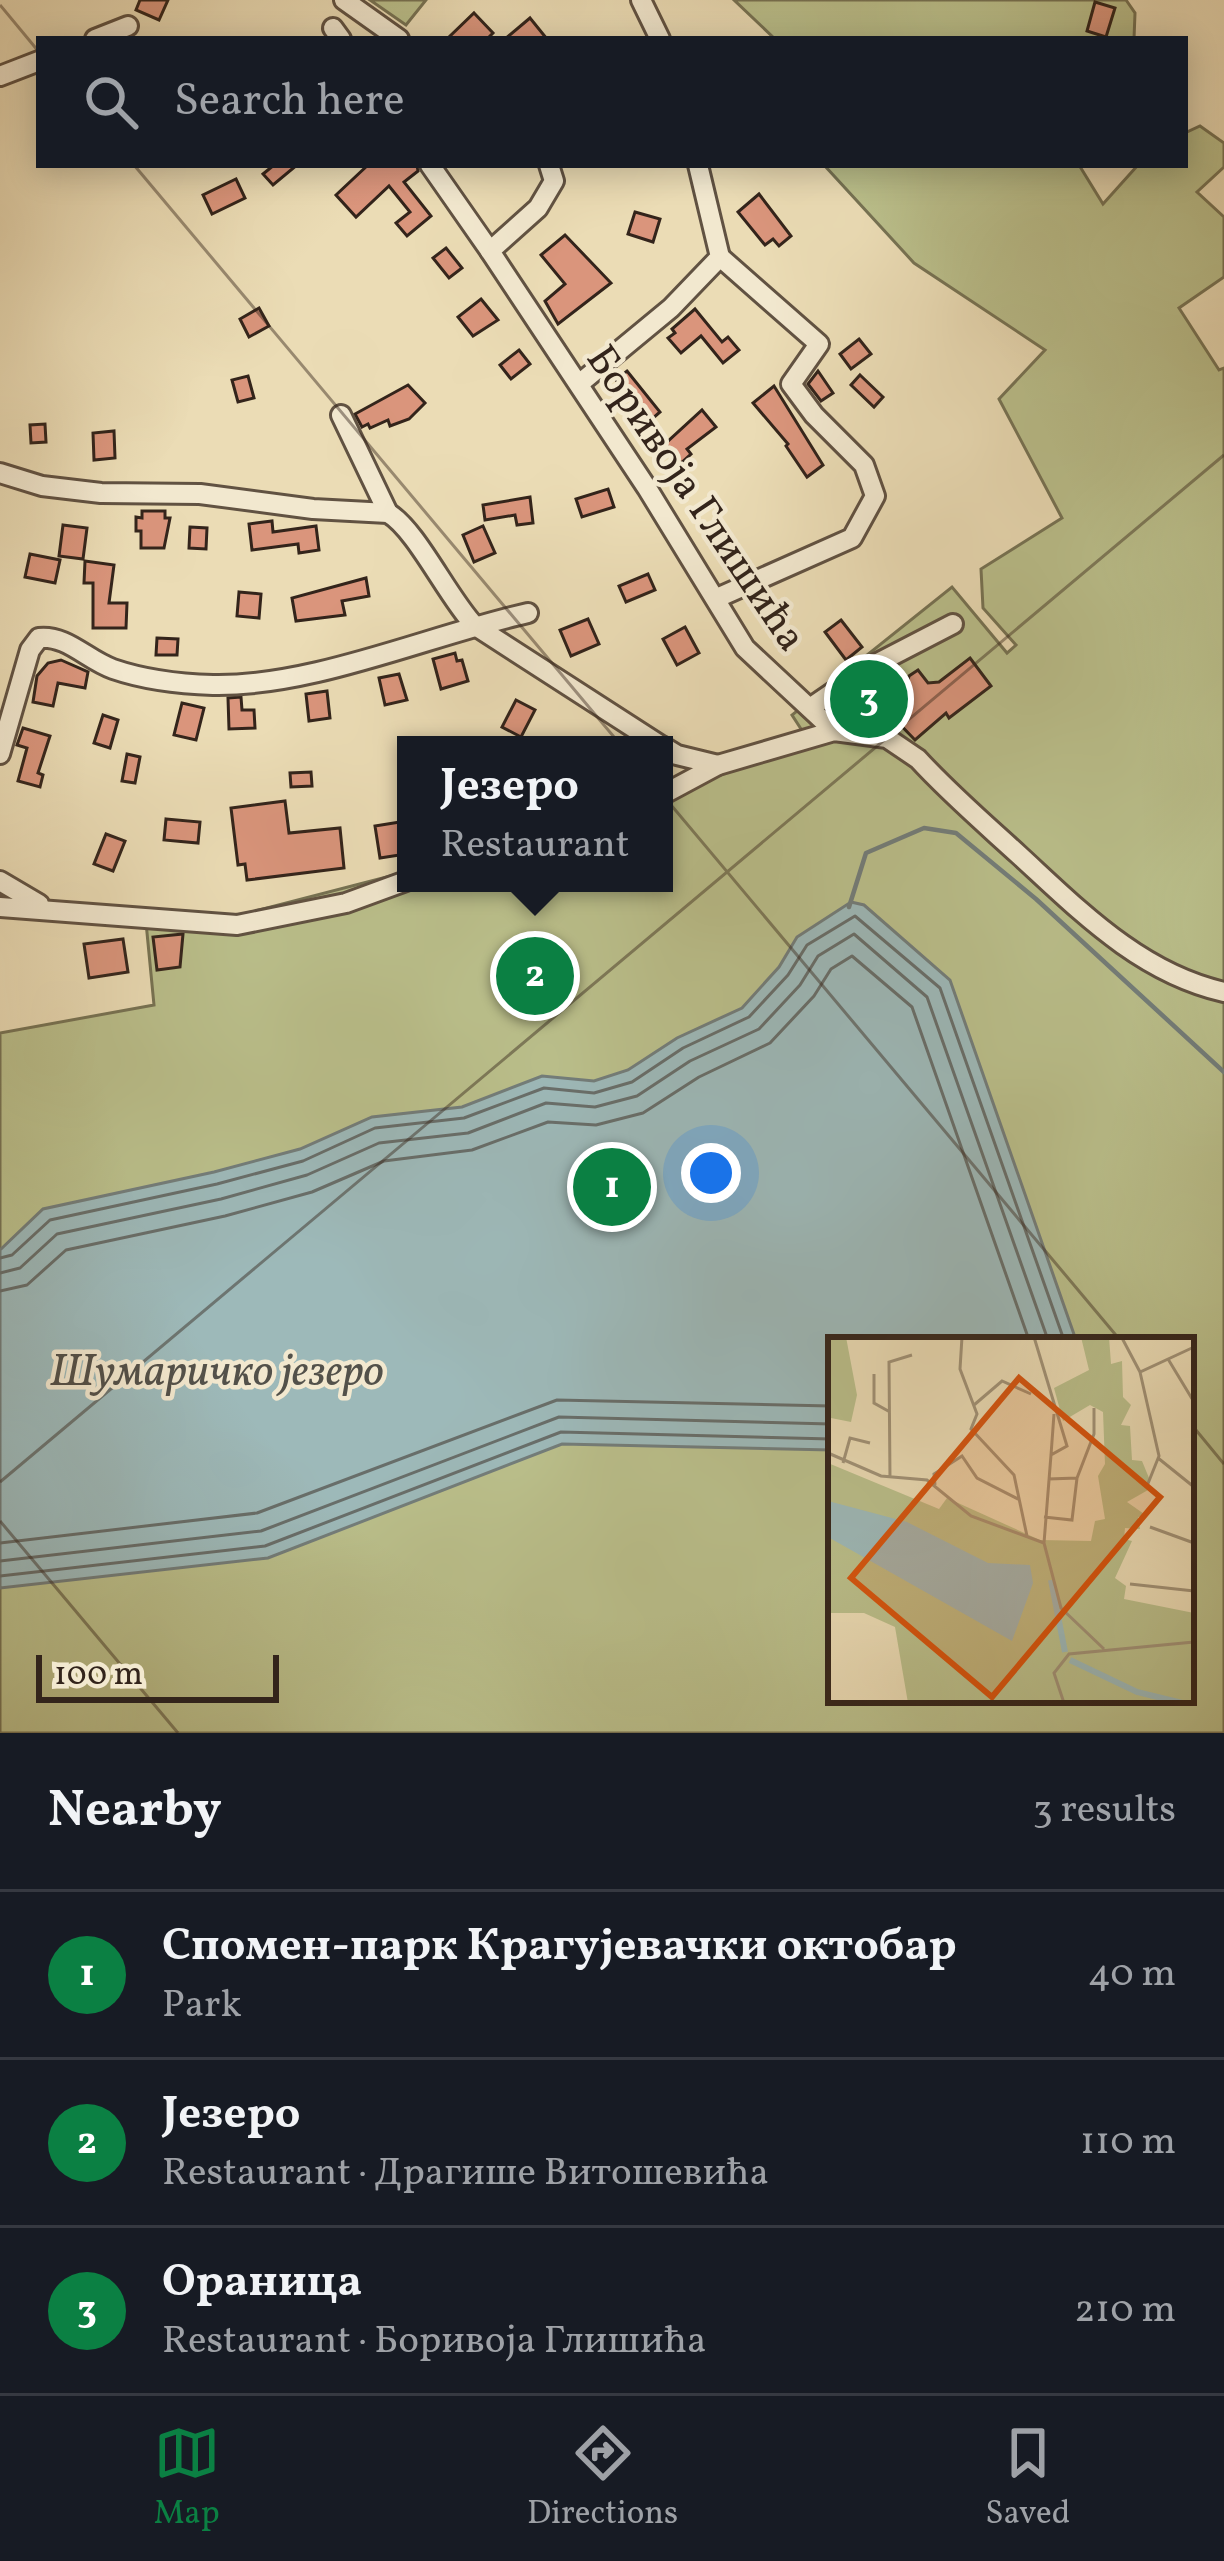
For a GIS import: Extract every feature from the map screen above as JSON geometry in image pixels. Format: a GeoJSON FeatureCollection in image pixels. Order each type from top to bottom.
{"type":"FeatureCollection","features":[{"type":"Feature","properties":{"kind":"street"},"geometry":{"type":"LineString","coordinates":[[344,0],[395,36]]}},
{"type":"Feature","properties":{"kind":"street"},"geometry":{"type":"LineString","coordinates":[[641,0],[659,36]]}},
{"type":"Feature","properties":{"kind":"street"},"geometry":{"type":"LineString","coordinates":[[103,36],[128,26]]}},
{"type":"Feature","properties":{"kind":"street"},"geometry":{"type":"LineString","coordinates":[[0,76],[36,62]]}},
{"type":"Feature","properties":{"kind":"street","name":"Боривоја Глишића"},"geometry":{"type":"LineString","coordinates":[[432,168],[579,384],[746,648],[834,731]]}},
{"type":"Feature","properties":{"kind":"street"},"geometry":{"type":"LineString","coordinates":[[490,250],[538,208],[554,181],[550,168]]}},
{"type":"Feature","properties":{"kind":"street"},"geometry":{"type":"LineString","coordinates":[[699,168],[720,257],[819,344],[791,383],[814,415],[864,465],[874,496],[852,538],[718,598]]}},
{"type":"Feature","properties":{"kind":"street"},"geometry":{"type":"LineString","coordinates":[[579,384],[671,308],[720,257]]}},
{"type":"Feature","properties":{"kind":"street"},"geometry":{"type":"LineString","coordinates":[[341,416],[388,513],[410,533],[452,601],[474,626],[646,736]]}},
{"type":"Feature","properties":{"kind":"street"},"geometry":{"type":"LineString","coordinates":[[0,473],[42,485],[101,493],[200,494],[388,513]]}},
{"type":"Feature","properties":{"kind":"street"},"geometry":{"type":"LineString","coordinates":[[0,754],[30,650],[39,638],[56,636],[110,669],[158,681],[217,685],[346,663],[528,614]]}},
{"type":"Feature","properties":{"kind":"street"},"geometry":{"type":"LineString","coordinates":[[810,708],[870,668],[952,624]]}},
{"type":"Feature","properties":{"kind":"street"},"geometry":{"type":"LineString","coordinates":[[673,789],[718,765],[834,731],[887,738],[918,759],[1088,919],[1130,951],[1198,986],[1224,992]]}},
{"type":"Feature","properties":{"kind":"street"},"geometry":{"type":"LineString","coordinates":[[673,752],[718,765]]}},
{"type":"Feature","properties":{"kind":"street"},"geometry":{"type":"LineString","coordinates":[[0,881],[48,908]]}},
{"type":"Feature","properties":{"kind":"street"},"geometry":{"type":"LineString","coordinates":[[0,907],[238,925],[346,904],[397,884]]}},
{"type":"Feature","properties":{"kind":"green space"},"geometry":{"type":"Polygon","coordinates":[[[370,0],[426,0],[406,25],[370,0]]]}},
{"type":"Feature","properties":{"kind":"green space"},"geometry":{"type":"Polygon","coordinates":[[[734,0],[1126,0],[1135,13],[1134,36],[772,36],[734,0]]]}},
{"type":"Feature","properties":{"kind":"green space"},"geometry":{"type":"Polygon","coordinates":[[[1200,126],[1224,143],[1224,167],[1197,192],[1224,217],[1224,277],[1179,308],[1219,370],[1224,368],[1224,1733],[0,1733],[0,1033],[154,1005],[145,912],[228,918],[397,874],[397,892],[673,892],[673,784],[803,732],[792,715],[952,587],[1007,653],[1016,645],[983,608],[981,569],[1062,518],[999,399],[1045,350],[914,263],[827,168],[1081,168],[1103,204],[1135,168],[1188,168],[1188,132],[1200,126]]]}},
{"type":"Feature","properties":{"kind":"water","name":"Шумаричко језеро"},"geometry":{"type":"Polygon","coordinates":[[[851,902],[864,905],[950,980],[1075,1337],[828,1337],[828,1450],[562,1444],[268,1558],[0,1588],[0,1250],[43,1209],[300,1149],[372,1117],[462,1107],[542,1076],[594,1081],[628,1070],[677,1038],[742,1008],[779,967],[797,937],[851,902]]]}},
{"type":"Feature","properties":{"kind":"building"},"geometry":{"type":"Polygon","coordinates":[[[140,0],[168,0],[159,20],[136,10],[140,0]]]}},
{"type":"Feature","properties":{"kind":"building"},"geometry":{"type":"Polygon","coordinates":[[[1095,2],[1115,8],[1106,36],[1087,31],[1095,2]]]}},
{"type":"Feature","properties":{"kind":"building"},"geometry":{"type":"Polygon","coordinates":[[[474,13],[493,33],[490,36],[450,36],[474,13]]]}},
{"type":"Feature","properties":{"kind":"building"},"geometry":{"type":"Polygon","coordinates":[[[530,18],[545,36],[509,36],[530,18]]]}},
{"type":"Feature","properties":{"kind":"building"},"geometry":{"type":"Polygon","coordinates":[[[270,168],[293,168],[273,185],[263,174],[270,168]]]}},
{"type":"Feature","properties":{"kind":"building"},"geometry":{"type":"Polygon","coordinates":[[[365,168],[418,168],[404,182],[431,216],[407,236],[396,223],[410,212],[389,186],[356,217],[336,195],[365,168]]]}},
{"type":"Feature","properties":{"kind":"building"},"geometry":{"type":"Polygon","coordinates":[[[236,179],[245,198],[212,214],[203,195],[236,179]]]}},
{"type":"Feature","properties":{"kind":"building"},"geometry":{"type":"Polygon","coordinates":[[[759,194],[791,236],[779,246],[773,239],[765,245],[738,212],[759,194]]]}},
{"type":"Feature","properties":{"kind":"building"},"geometry":{"type":"Polygon","coordinates":[[[635,212],[660,219],[653,242],[628,234],[635,212]]]}},
{"type":"Feature","properties":{"kind":"building"},"geometry":{"type":"Polygon","coordinates":[[[565,235],[611,283],[558,324],[545,301],[565,284],[541,255],[565,235]]]}},
{"type":"Feature","properties":{"kind":"building"},"geometry":{"type":"Polygon","coordinates":[[[446,248],[462,268],[449,278],[433,258],[446,248]]]}},
{"type":"Feature","properties":{"kind":"building"},"geometry":{"type":"Polygon","coordinates":[[[481,299],[498,320],[473,336],[458,317],[481,299]]]}},
{"type":"Feature","properties":{"kind":"building"},"geometry":{"type":"Polygon","coordinates":[[[259,308],[269,326],[249,337],[240,319],[259,308]]]}},
{"type":"Feature","properties":{"kind":"building"},"geometry":{"type":"Polygon","coordinates":[[[695,309],[722,342],[728,337],[739,350],[723,363],[701,336],[681,353],[668,338],[695,309]]]}},
{"type":"Feature","properties":{"kind":"building"},"geometry":{"type":"Polygon","coordinates":[[[859,339],[871,354],[851,369],[840,354],[859,339]]]}},
{"type":"Feature","properties":{"kind":"building"},"geometry":{"type":"Polygon","coordinates":[[[519,350],[530,364],[511,379],[500,365],[519,350]]]}},
{"type":"Feature","properties":{"kind":"building"},"geometry":{"type":"Polygon","coordinates":[[[627,371],[660,412],[644,426],[635,416],[642,410],[616,380],[627,371]]]}},
{"type":"Feature","properties":{"kind":"building"},"geometry":{"type":"Polygon","coordinates":[[[818,371],[833,393],[821,401],[808,384],[818,371]]]}},
{"type":"Feature","properties":{"kind":"building"},"geometry":{"type":"Polygon","coordinates":[[[860,375],[883,397],[874,407],[851,385],[860,375]]]}},
{"type":"Feature","properties":{"kind":"building"},"geometry":{"type":"Polygon","coordinates":[[[248,376],[254,398],[238,402],[232,380],[248,376]]]}},
{"type":"Feature","properties":{"kind":"building"},"geometry":{"type":"Polygon","coordinates":[[[408,385],[425,403],[409,419],[390,426],[388,420],[362,427],[355,414],[408,385]]]}},
{"type":"Feature","properties":{"kind":"building"},"geometry":{"type":"Polygon","coordinates":[[[774,386],[823,465],[807,477],[788,444],[753,403],[774,386]]]}},
{"type":"Feature","properties":{"kind":"building"},"geometry":{"type":"Polygon","coordinates":[[[702,410],[716,427],[687,449],[691,454],[681,463],[665,444],[702,410]]]}},
{"type":"Feature","properties":{"kind":"building"},"geometry":{"type":"Polygon","coordinates":[[[45,424],[46,442],[31,443],[30,425],[45,424]]]}},
{"type":"Feature","properties":{"kind":"building"},"geometry":{"type":"Polygon","coordinates":[[[114,431],[115,458],[94,460],[93,433],[114,431]]]}},
{"type":"Feature","properties":{"kind":"building"},"geometry":{"type":"Polygon","coordinates":[[[608,489],[614,507],[582,517],[576,499],[608,489]]]}},
{"type":"Feature","properties":{"kind":"building"},"geometry":{"type":"Polygon","coordinates":[[[530,497],[533,523],[517,525],[515,515],[485,520],[483,505],[530,497]]]}},
{"type":"Feature","properties":{"kind":"building"},"geometry":{"type":"Polygon","coordinates":[[[142,511],[165,511],[165,518],[170,518],[164,548],[141,548],[136,517],[142,518],[142,511]]]}},
{"type":"Feature","properties":{"kind":"building"},"geometry":{"type":"Polygon","coordinates":[[[272,521],[273,532],[316,526],[319,550],[299,553],[298,544],[252,550],[249,524],[272,521]]]}},
{"type":"Feature","properties":{"kind":"building"},"geometry":{"type":"Polygon","coordinates":[[[63,525],[87,528],[83,559],[59,556],[63,525]]]}},
{"type":"Feature","properties":{"kind":"building"},"geometry":{"type":"Polygon","coordinates":[[[483,526],[495,553],[474,562],[463,535],[483,526]]]}},
{"type":"Feature","properties":{"kind":"building"},"geometry":{"type":"Polygon","coordinates":[[[190,527],[207,528],[206,549],[189,548],[190,527]]]}},
{"type":"Feature","properties":{"kind":"building"},"geometry":{"type":"Polygon","coordinates":[[[30,554],[60,560],[55,583],[25,577],[30,554]]]}},
{"type":"Feature","properties":{"kind":"building"},"geometry":{"type":"Polygon","coordinates":[[[85,561],[114,565],[109,603],[127,603],[126,628],[93,628],[93,583],[84,583],[85,561]]]}},
{"type":"Feature","properties":{"kind":"building"},"geometry":{"type":"Polygon","coordinates":[[[648,574],[655,590],[626,602],[619,586],[648,574]]]}},
{"type":"Feature","properties":{"kind":"building"},"geometry":{"type":"Polygon","coordinates":[[[366,578],[369,596],[342,601],[345,615],[296,621],[292,598],[366,578]]]}},
{"type":"Feature","properties":{"kind":"building"},"geometry":{"type":"Polygon","coordinates":[[[239,592],[261,594],[259,618],[237,616],[239,592]]]}},
{"type":"Feature","properties":{"kind":"building"},"geometry":{"type":"Polygon","coordinates":[[[588,619],[599,644],[571,656],[560,630],[588,619]]]}},
{"type":"Feature","properties":{"kind":"building"},"geometry":{"type":"Polygon","coordinates":[[[841,620],[862,647],[846,660],[825,632],[841,620]]]}},
{"type":"Feature","properties":{"kind":"building"},"geometry":{"type":"Polygon","coordinates":[[[685,627],[699,653],[677,665],[663,639],[685,627]]]}},
{"type":"Feature","properties":{"kind":"building"},"geometry":{"type":"Polygon","coordinates":[[[157,638],[178,639],[177,655],[156,655],[157,638]]]}},
{"type":"Feature","properties":{"kind":"building"},"geometry":{"type":"Polygon","coordinates":[[[455,653],[468,681],[441,689],[433,659],[455,653]]]}},
{"type":"Feature","properties":{"kind":"building"},"geometry":{"type":"Polygon","coordinates":[[[970,658],[991,686],[949,718],[946,713],[915,740],[864,687],[871,683],[907,685],[909,676],[918,670],[928,683],[939,682],[970,658]]]}},
{"type":"Feature","properties":{"kind":"building"},"geometry":{"type":"Polygon","coordinates":[[[61,660],[88,672],[85,688],[58,683],[53,706],[33,702],[37,676],[48,663],[61,660]]]}},
{"type":"Feature","properties":{"kind":"building"},"geometry":{"type":"Polygon","coordinates":[[[399,674],[407,700],[385,705],[379,678],[399,674]]]}},
{"type":"Feature","properties":{"kind":"building"},"geometry":{"type":"Polygon","coordinates":[[[327,691],[330,718],[309,721],[306,694],[327,691]]]}},
{"type":"Feature","properties":{"kind":"building"},"geometry":{"type":"Polygon","coordinates":[[[241,697],[242,710],[254,710],[255,728],[229,729],[228,698],[241,697]]]}},
{"type":"Feature","properties":{"kind":"building"},"geometry":{"type":"Polygon","coordinates":[[[516,700],[535,710],[522,736],[502,727],[516,700]]]}},
{"type":"Feature","properties":{"kind":"building"},"geometry":{"type":"Polygon","coordinates":[[[182,703],[204,708],[196,740],[174,735],[182,703]]]}},
{"type":"Feature","properties":{"kind":"building"},"geometry":{"type":"Polygon","coordinates":[[[103,715],[118,720],[110,748],[94,743],[103,715]]]}},
{"type":"Feature","properties":{"kind":"building"},"geometry":{"type":"Polygon","coordinates":[[[23,728],[50,736],[38,773],[43,775],[40,787],[18,781],[27,748],[17,745],[23,728]]]}},
{"type":"Feature","properties":{"kind":"building"},"geometry":{"type":"Polygon","coordinates":[[[127,754],[140,757],[135,783],[122,781],[127,754]]]}},
{"type":"Feature","properties":{"kind":"building"},"geometry":{"type":"Polygon","coordinates":[[[311,772],[312,786],[291,787],[290,773],[311,772]]]}},
{"type":"Feature","properties":{"kind":"building"},"geometry":{"type":"Polygon","coordinates":[[[285,801],[289,833],[340,828],[344,868],[247,880],[245,864],[238,865],[231,808],[285,801]]]}},
{"type":"Feature","properties":{"kind":"building"},"geometry":{"type":"Polygon","coordinates":[[[166,819],[200,822],[198,843],[164,840],[166,819]]]}},
{"type":"Feature","properties":{"kind":"building"},"geometry":{"type":"Polygon","coordinates":[[[397,822],[397,855],[380,858],[375,826],[397,822]]]}},
{"type":"Feature","properties":{"kind":"building"},"geometry":{"type":"Polygon","coordinates":[[[106,834],[125,841],[113,871],[94,864],[106,834]]]}},
{"type":"Feature","properties":{"kind":"building"},"geometry":{"type":"Polygon","coordinates":[[[183,934],[180,967],[157,970],[153,937],[183,934]]]}},
{"type":"Feature","properties":{"kind":"building"},"geometry":{"type":"Polygon","coordinates":[[[123,939],[128,972],[89,978],[84,944],[123,939]]]}},
{"type":"Feature","properties":{"kind":"waterway"},"geometry":{"type":"LineString","coordinates":[[849,907],[866,853],[924,828],[956,833],[1036,899],[1224,1072]]}},
{"type":"Feature","properties":{"kind":"place","name":"Ораница"},"geometry":{"type":"Point","coordinates":[869,699]}},
{"type":"Feature","properties":{"kind":"place","name":"Језеро"},"geometry":{"type":"Point","coordinates":[535,976]}},
{"type":"Feature","properties":{"kind":"place","name":"Спомен-парк Крагујевачки октобар"},"geometry":{"type":"Point","coordinates":[612,1187]}}]}
